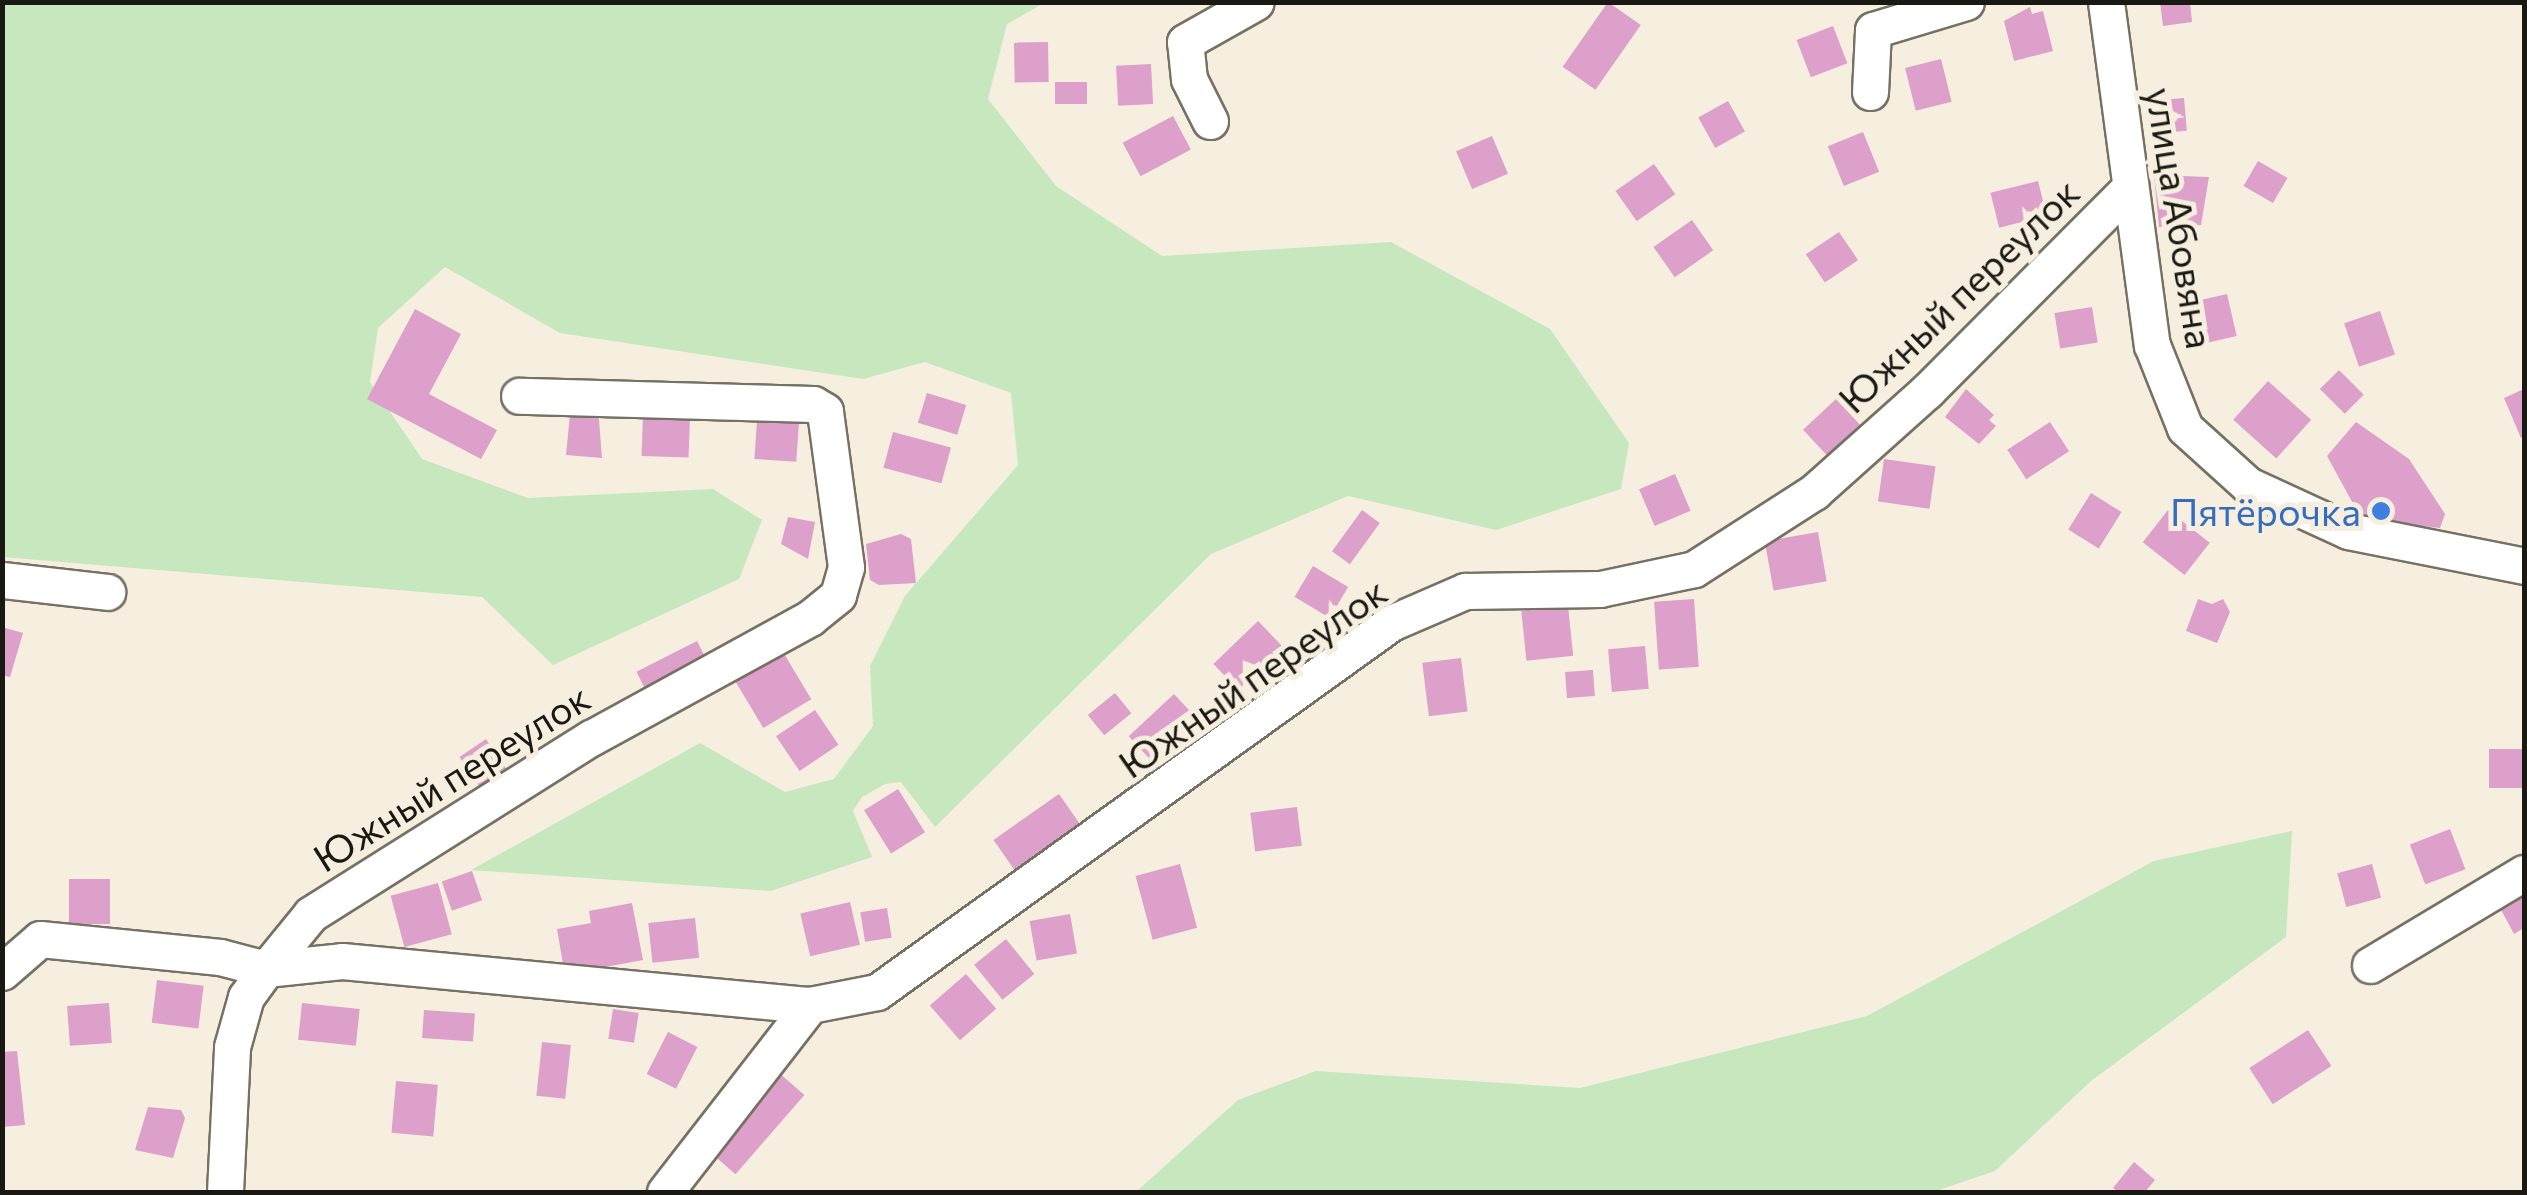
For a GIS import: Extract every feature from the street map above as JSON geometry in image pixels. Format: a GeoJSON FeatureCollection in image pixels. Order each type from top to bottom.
{"type":"FeatureCollection","features":[{"type":"Feature","properties":{"kind":"street"},"geometry":{"type":"LineString","coordinates":[[1210,121],[1189,78],[1186,42],[1256,2]]}},
{"type":"Feature","properties":{"kind":"street"},"geometry":{"type":"LineString","coordinates":[[1870,92],[1873,30],[1966,2]]}},
{"type":"Feature","properties":{"kind":"street","name":"улица Абовяна"},"geometry":{"type":"LineString","coordinates":[[2106,2],[2152,345],[2185,428],[2248,485],[2348,531],[2524,566]]}},
{"type":"Feature","properties":{"kind":"street","name":"Южный переулок"},"geometry":{"type":"LineString","coordinates":[[2,972],[40,939],[220,957],[266,969],[342,961],[810,1006],[877,992],[906,975],[1391,623],[1464,590],[1600,590],[1694,569],[1814,492],[1927,390],[2129,188]]}},
{"type":"Feature","properties":{"kind":"street","name":"Южный переулок"},"geometry":{"type":"LineString","coordinates":[[225,1192],[232,1048],[246,997],[312,914],[591,738],[810,618],[845,583],[830,426],[825,411],[813,404],[518,396]]}},
{"type":"Feature","properties":{"kind":"street"},"geometry":{"type":"LineString","coordinates":[[2,580],[106,592]]}},
{"type":"Feature","properties":{"kind":"street"},"geometry":{"type":"LineString","coordinates":[[2370,965],[2524,873]]}},
{"type":"Feature","properties":{"kind":"street"},"geometry":{"type":"LineString","coordinates":[[665,1192],[810,1006]]}},
{"type":"Feature","properties":{"kind":"green space"},"geometry":{"type":"Polygon","coordinates":[[[3,3],[1044,3],[1007,24],[988,99],[1056,186],[1162,256],[1391,242],[1550,329],[1629,443],[1621,489],[1496,530],[1348,496],[1211,554],[935,827],[901,782],[885,784],[862,797],[853,811],[872,857],[771,891],[471,870],[700,743],[785,792],[834,779],[873,726],[870,666],[905,596],[1018,465],[1011,393],[925,362],[863,379],[560,333],[445,267],[378,328],[370,382],[422,459],[528,498],[713,489],[762,520],[739,579],[553,665],[482,597],[3,557],[3,3]]]}},
{"type":"Feature","properties":{"kind":"green space"},"geometry":{"type":"Polygon","coordinates":[[[2292,831],[2286,937],[2091,1081],[1995,1171],[1933,1192],[1136,1192],[1238,1100],[1316,1071],[1580,1088],[1867,1016],[2154,861],[2292,831]]]}},
{"type":"Feature","properties":{"kind":"building"},"geometry":{"type":"Polygon","coordinates":[[[1608,2],[1641,25],[1595,90],[1563,67],[1608,2]]]}},
{"type":"Feature","properties":{"kind":"building"},"geometry":{"type":"Polygon","coordinates":[[[2160,2],[2190,2],[2192,22],[2163,26],[2160,2]]]}},
{"type":"Feature","properties":{"kind":"building"},"geometry":{"type":"Polygon","coordinates":[[[2030,7],[2032,14],[2043,11],[2053,51],[2014,61],[2004,21],[2030,7]]]}},
{"type":"Feature","properties":{"kind":"building"},"geometry":{"type":"Polygon","coordinates":[[[1833,26],[1847,63],[1811,77],[1797,40],[1833,26]]]}},
{"type":"Feature","properties":{"kind":"building"},"geometry":{"type":"Polygon","coordinates":[[[1048,42],[1049,82],[1015,83],[1014,43],[1048,42]]]}},
{"type":"Feature","properties":{"kind":"building"},"geometry":{"type":"Polygon","coordinates":[[[1941,59],[1952,102],[1916,111],[1905,68],[1941,59]]]}},
{"type":"Feature","properties":{"kind":"building"},"geometry":{"type":"Polygon","coordinates":[[[1151,64],[1153,104],[1118,106],[1116,66],[1151,64]]]}},
{"type":"Feature","properties":{"kind":"building"},"geometry":{"type":"Polygon","coordinates":[[[1055,82],[1087,82],[1087,104],[1055,104],[1055,82]]]}},
{"type":"Feature","properties":{"kind":"building"},"geometry":{"type":"Polygon","coordinates":[[[2184,98],[2187,131],[2157,133],[2154,101],[2184,98]]]}},
{"type":"Feature","properties":{"kind":"building"},"geometry":{"type":"Polygon","coordinates":[[[1728,101],[1745,132],[1715,148],[1698,117],[1728,101]]]}},
{"type":"Feature","properties":{"kind":"building"},"geometry":{"type":"Polygon","coordinates":[[[1173,116],[1191,150],[1141,176],[1123,143],[1173,116]]]}},
{"type":"Feature","properties":{"kind":"building"},"geometry":{"type":"Polygon","coordinates":[[[1863,132],[1879,172],[1844,186],[1828,146],[1863,132]]]}},
{"type":"Feature","properties":{"kind":"building"},"geometry":{"type":"Polygon","coordinates":[[[1492,136],[1508,174],[1472,189],[1456,151],[1492,136]]]}},
{"type":"Feature","properties":{"kind":"building"},"geometry":{"type":"Polygon","coordinates":[[[2258,161],[2287,178],[2273,203],[2244,186],[2258,161]]]}},
{"type":"Feature","properties":{"kind":"building"},"geometry":{"type":"Polygon","coordinates":[[[1654,164],[1675,194],[1637,221],[1615,191],[1654,164]]]}},
{"type":"Feature","properties":{"kind":"building"},"geometry":{"type":"Polygon","coordinates":[[[2154,175],[2209,177],[2201,225],[2159,227],[2154,175]]]}},
{"type":"Feature","properties":{"kind":"building"},"geometry":{"type":"Polygon","coordinates":[[[2038,181],[2047,216],[1999,228],[1990,193],[2038,181]]]}},
{"type":"Feature","properties":{"kind":"building"},"geometry":{"type":"Polygon","coordinates":[[[1692,220],[1713,250],[1675,277],[1653,247],[1692,220]]]}},
{"type":"Feature","properties":{"kind":"building"},"geometry":{"type":"Polygon","coordinates":[[[1839,232],[1858,260],[1825,283],[1806,254],[1839,232]]]}},
{"type":"Feature","properties":{"kind":"building"},"geometry":{"type":"Polygon","coordinates":[[[2227,294],[2237,336],[2201,344],[2191,302],[2227,294]]]}},
{"type":"Feature","properties":{"kind":"building"},"geometry":{"type":"Polygon","coordinates":[[[2092,307],[2098,343],[2060,349],[2054,313],[2092,307]]]}},
{"type":"Feature","properties":{"kind":"building"},"geometry":{"type":"Polygon","coordinates":[[[415,309],[461,334],[429,394],[497,430],[481,459],[367,399],[415,309]]]}},
{"type":"Feature","properties":{"kind":"building"},"geometry":{"type":"Polygon","coordinates":[[[2380,311],[2395,354],[2359,367],[2344,323],[2380,311]]]}},
{"type":"Feature","properties":{"kind":"building"},"geometry":{"type":"Polygon","coordinates":[[[2339,370],[2364,395],[2345,414],[2320,389],[2339,370]]]}},
{"type":"Feature","properties":{"kind":"building"},"geometry":{"type":"Polygon","coordinates":[[[2268,381],[2311,420],[2276,458],[2233,420],[2268,381]]]}},
{"type":"Feature","properties":{"kind":"building"},"geometry":{"type":"Polygon","coordinates":[[[1966,389],[1994,415],[1989,420],[1996,426],[1979,444],[1945,417],[1966,389]]]}},
{"type":"Feature","properties":{"kind":"building"},"geometry":{"type":"Polygon","coordinates":[[[2524,389],[2524,436],[2521,438],[2504,398],[2524,389]]]}},
{"type":"Feature","properties":{"kind":"building"},"geometry":{"type":"Polygon","coordinates":[[[927,393],[966,405],[957,435],[918,423],[927,393]]]}},
{"type":"Feature","properties":{"kind":"building"},"geometry":{"type":"Polygon","coordinates":[[[1836,399],[1863,428],[1830,459],[1803,430],[1836,399]]]}},
{"type":"Feature","properties":{"kind":"building"},"geometry":{"type":"Polygon","coordinates":[[[571,404],[598,407],[602,458],[566,455],[571,404]]]}},
{"type":"Feature","properties":{"kind":"building"},"geometry":{"type":"Polygon","coordinates":[[[643,415],[690,417],[689,458],[642,456],[643,415]]]}},
{"type":"Feature","properties":{"kind":"building"},"geometry":{"type":"Polygon","coordinates":[[[757,421],[799,424],[796,462],[754,459],[757,421]]]}},
{"type":"Feature","properties":{"kind":"building"},"geometry":{"type":"Polygon","coordinates":[[[2050,422],[2069,451],[2026,479],[2007,450],[2050,422]]]}},
{"type":"Feature","properties":{"kind":"building"},"geometry":{"type":"Polygon","coordinates":[[[2356,422],[2409,459],[2445,514],[2440,528],[2362,520],[2327,456],[2356,422]]]}},
{"type":"Feature","properties":{"kind":"building"},"geometry":{"type":"Polygon","coordinates":[[[893,432],[951,448],[941,483],[883,468],[893,432]]]}},
{"type":"Feature","properties":{"kind":"building"},"geometry":{"type":"Polygon","coordinates":[[[1884,459],[1935,466],[1930,509],[1878,502],[1884,459]]]}},
{"type":"Feature","properties":{"kind":"building"},"geometry":{"type":"Polygon","coordinates":[[[1675,474],[1691,511],[1655,526],[1639,489],[1675,474]]]}},
{"type":"Feature","properties":{"kind":"building"},"geometry":{"type":"Polygon","coordinates":[[[2091,493],[2122,512],[2099,549],[2068,529],[2091,493]]]}},
{"type":"Feature","properties":{"kind":"building"},"geometry":{"type":"Polygon","coordinates":[[[1362,510],[1380,523],[1350,564],[1332,551],[1362,510]]]}},
{"type":"Feature","properties":{"kind":"building"},"geometry":{"type":"Polygon","coordinates":[[[2168,510],[2210,543],[2185,575],[2143,542],[2168,510]]]}},
{"type":"Feature","properties":{"kind":"building"},"geometry":{"type":"Polygon","coordinates":[[[788,517],[815,522],[808,559],[781,544],[788,517]]]}},
{"type":"Feature","properties":{"kind":"building"},"geometry":{"type":"Polygon","coordinates":[[[1818,532],[1827,581],[1774,591],[1765,541],[1818,532]]]}},
{"type":"Feature","properties":{"kind":"building"},"geometry":{"type":"Polygon","coordinates":[[[901,534],[911,539],[916,583],[879,585],[870,580],[866,544],[901,534]]]}},
{"type":"Feature","properties":{"kind":"building"},"geometry":{"type":"Polygon","coordinates":[[[1313,566],[1348,587],[1330,618],[1294,597],[1313,566]]]}},
{"type":"Feature","properties":{"kind":"building"},"geometry":{"type":"Polygon","coordinates":[[[1694,599],[1699,667],[1659,670],[1654,602],[1694,599]]]}},
{"type":"Feature","properties":{"kind":"building"},"geometry":{"type":"Polygon","coordinates":[[[2198,599],[2212,604],[2223,599],[2230,612],[2217,643],[2186,631],[2198,599]]]}},
{"type":"Feature","properties":{"kind":"building"},"geometry":{"type":"Polygon","coordinates":[[[1568,606],[1573,656],[1526,661],[1521,611],[1568,606]]]}},
{"type":"Feature","properties":{"kind":"building"},"geometry":{"type":"Polygon","coordinates":[[[1258,621],[1283,647],[1238,690],[1213,664],[1258,621]]]}},
{"type":"Feature","properties":{"kind":"building"},"geometry":{"type":"Polygon","coordinates":[[[2,627],[23,633],[10,677],[2,675],[2,627]]]}},
{"type":"Feature","properties":{"kind":"building"},"geometry":{"type":"Polygon","coordinates":[[[697,641],[709,665],[649,696],[636,672],[697,641]]]}},
{"type":"Feature","properties":{"kind":"building"},"geometry":{"type":"Polygon","coordinates":[[[1645,646],[1649,689],[1612,692],[1608,649],[1645,646]]]}},
{"type":"Feature","properties":{"kind":"building"},"geometry":{"type":"Polygon","coordinates":[[[783,652],[811,699],[763,728],[735,681],[783,652]]]}},
{"type":"Feature","properties":{"kind":"building"},"geometry":{"type":"Polygon","coordinates":[[[1461,658],[1468,712],[1429,716],[1422,663],[1461,658]]]}},
{"type":"Feature","properties":{"kind":"building"},"geometry":{"type":"Polygon","coordinates":[[[1593,670],[1595,696],[1567,698],[1565,672],[1593,670]]]}},
{"type":"Feature","properties":{"kind":"building"},"geometry":{"type":"Polygon","coordinates":[[[1115,693],[1131,713],[1104,735],[1088,715],[1115,693]]]}},
{"type":"Feature","properties":{"kind":"building"},"geometry":{"type":"Polygon","coordinates":[[[1174,694],[1201,723],[1156,766],[1129,736],[1174,694]]]}},
{"type":"Feature","properties":{"kind":"building"},"geometry":{"type":"Polygon","coordinates":[[[815,710],[838,745],[800,771],[776,736],[815,710]]]}},
{"type":"Feature","properties":{"kind":"building"},"geometry":{"type":"Polygon","coordinates":[[[486,739],[506,769],[480,787],[459,757],[486,739]]]}},
{"type":"Feature","properties":{"kind":"building"},"geometry":{"type":"Polygon","coordinates":[[[2489,749],[2524,749],[2524,788],[2489,788],[2489,749]]]}},
{"type":"Feature","properties":{"kind":"building"},"geometry":{"type":"Polygon","coordinates":[[[898,789],[925,832],[891,853],[864,810],[898,789]]]}},
{"type":"Feature","properties":{"kind":"building"},"geometry":{"type":"Polygon","coordinates":[[[1059,794],[1083,828],[1018,874],[993,840],[1059,794]]]}},
{"type":"Feature","properties":{"kind":"building"},"geometry":{"type":"Polygon","coordinates":[[[1297,807],[1302,846],[1255,851],[1250,813],[1297,807]]]}},
{"type":"Feature","properties":{"kind":"building"},"geometry":{"type":"Polygon","coordinates":[[[2450,829],[2465,869],[2425,885],[2410,844],[2450,829]]]}},
{"type":"Feature","properties":{"kind":"building"},"geometry":{"type":"Polygon","coordinates":[[[1180,864],[1197,928],[1153,940],[1136,876],[1180,864]]]}},
{"type":"Feature","properties":{"kind":"building"},"geometry":{"type":"Polygon","coordinates":[[[2372,864],[2381,898],[2346,907],[2337,873],[2372,864]]]}},
{"type":"Feature","properties":{"kind":"building"},"geometry":{"type":"Polygon","coordinates":[[[472,871],[482,900],[452,911],[442,881],[472,871]]]}},
{"type":"Feature","properties":{"kind":"building"},"geometry":{"type":"Polygon","coordinates":[[[69,879],[110,879],[110,924],[69,924],[69,879]]]}},
{"type":"Feature","properties":{"kind":"building"},"geometry":{"type":"Polygon","coordinates":[[[438,883],[452,934],[404,947],[391,896],[438,883]]]}},
{"type":"Feature","properties":{"kind":"building"},"geometry":{"type":"Polygon","coordinates":[[[2524,891],[2524,928],[2514,934],[2498,904],[2524,891]]]}},
{"type":"Feature","properties":{"kind":"building"},"geometry":{"type":"Polygon","coordinates":[[[850,902],[860,945],[810,956],[800,913],[850,902]]]}},
{"type":"Feature","properties":{"kind":"building"},"geometry":{"type":"Polygon","coordinates":[[[632,903],[643,960],[600,968],[563,964],[557,929],[591,923],[589,911],[632,903]]]}},
{"type":"Feature","properties":{"kind":"building"},"geometry":{"type":"Polygon","coordinates":[[[887,908],[892,938],[865,942],[860,912],[887,908]]]}},
{"type":"Feature","properties":{"kind":"building"},"geometry":{"type":"Polygon","coordinates":[[[1070,914],[1077,953],[1037,961],[1030,921],[1070,914]]]}},
{"type":"Feature","properties":{"kind":"building"},"geometry":{"type":"Polygon","coordinates":[[[695,918],[699,958],[652,963],[648,923],[695,918]]]}},
{"type":"Feature","properties":{"kind":"building"},"geometry":{"type":"Polygon","coordinates":[[[1006,939],[1034,974],[1002,1000],[974,965],[1006,939]]]}},
{"type":"Feature","properties":{"kind":"building"},"geometry":{"type":"Polygon","coordinates":[[[966,974],[996,1009],[960,1040],[930,1005],[966,974]]]}},
{"type":"Feature","properties":{"kind":"building"},"geometry":{"type":"Polygon","coordinates":[[[157,980],[204,986],[198,1028],[152,1023],[157,980]]]}},
{"type":"Feature","properties":{"kind":"building"},"geometry":{"type":"Polygon","coordinates":[[[109,1003],[112,1043],[70,1046],[67,1006],[109,1003]]]}},
{"type":"Feature","properties":{"kind":"building"},"geometry":{"type":"Polygon","coordinates":[[[302,1003],[360,1009],[356,1046],[298,1040],[302,1003]]]}},
{"type":"Feature","properties":{"kind":"building"},"geometry":{"type":"Polygon","coordinates":[[[613,1009],[639,1013],[634,1043],[608,1039],[613,1009]]]}},
{"type":"Feature","properties":{"kind":"building"},"geometry":{"type":"Polygon","coordinates":[[[424,1010],[475,1014],[473,1041],[422,1038],[424,1010]]]}},
{"type":"Feature","properties":{"kind":"building"},"geometry":{"type":"Polygon","coordinates":[[[2308,1030],[2331,1066],[2273,1104],[2249,1068],[2308,1030]]]}},
{"type":"Feature","properties":{"kind":"building"},"geometry":{"type":"Polygon","coordinates":[[[668,1032],[697,1047],[676,1089],[647,1074],[668,1032]]]}},
{"type":"Feature","properties":{"kind":"building"},"geometry":{"type":"Polygon","coordinates":[[[542,1042],[571,1045],[565,1099],[536,1096],[542,1042]]]}},
{"type":"Feature","properties":{"kind":"building"},"geometry":{"type":"Polygon","coordinates":[[[17,1051],[25,1125],[2,1127],[2,1052],[17,1051]]]}},
{"type":"Feature","properties":{"kind":"building"},"geometry":{"type":"Polygon","coordinates":[[[778,1072],[804,1095],[736,1174],[709,1151],[778,1072]]]}},
{"type":"Feature","properties":{"kind":"building"},"geometry":{"type":"Polygon","coordinates":[[[396,1081],[438,1085],[433,1136],[391,1133],[396,1081]]]}},
{"type":"Feature","properties":{"kind":"building"},"geometry":{"type":"Polygon","coordinates":[[[148,1107],[181,1110],[185,1118],[173,1158],[135,1150],[148,1107]]]}},
{"type":"Feature","properties":{"kind":"building"},"geometry":{"type":"Polygon","coordinates":[[[2134,1162],[2155,1180],[2145,1192],[2118,1192],[2113,1188],[2134,1162]]]}},
{"type":"Feature","properties":{"kind":"place","name":"Пятёрочка"},"geometry":{"type":"Point","coordinates":[2381,511]}}]}
